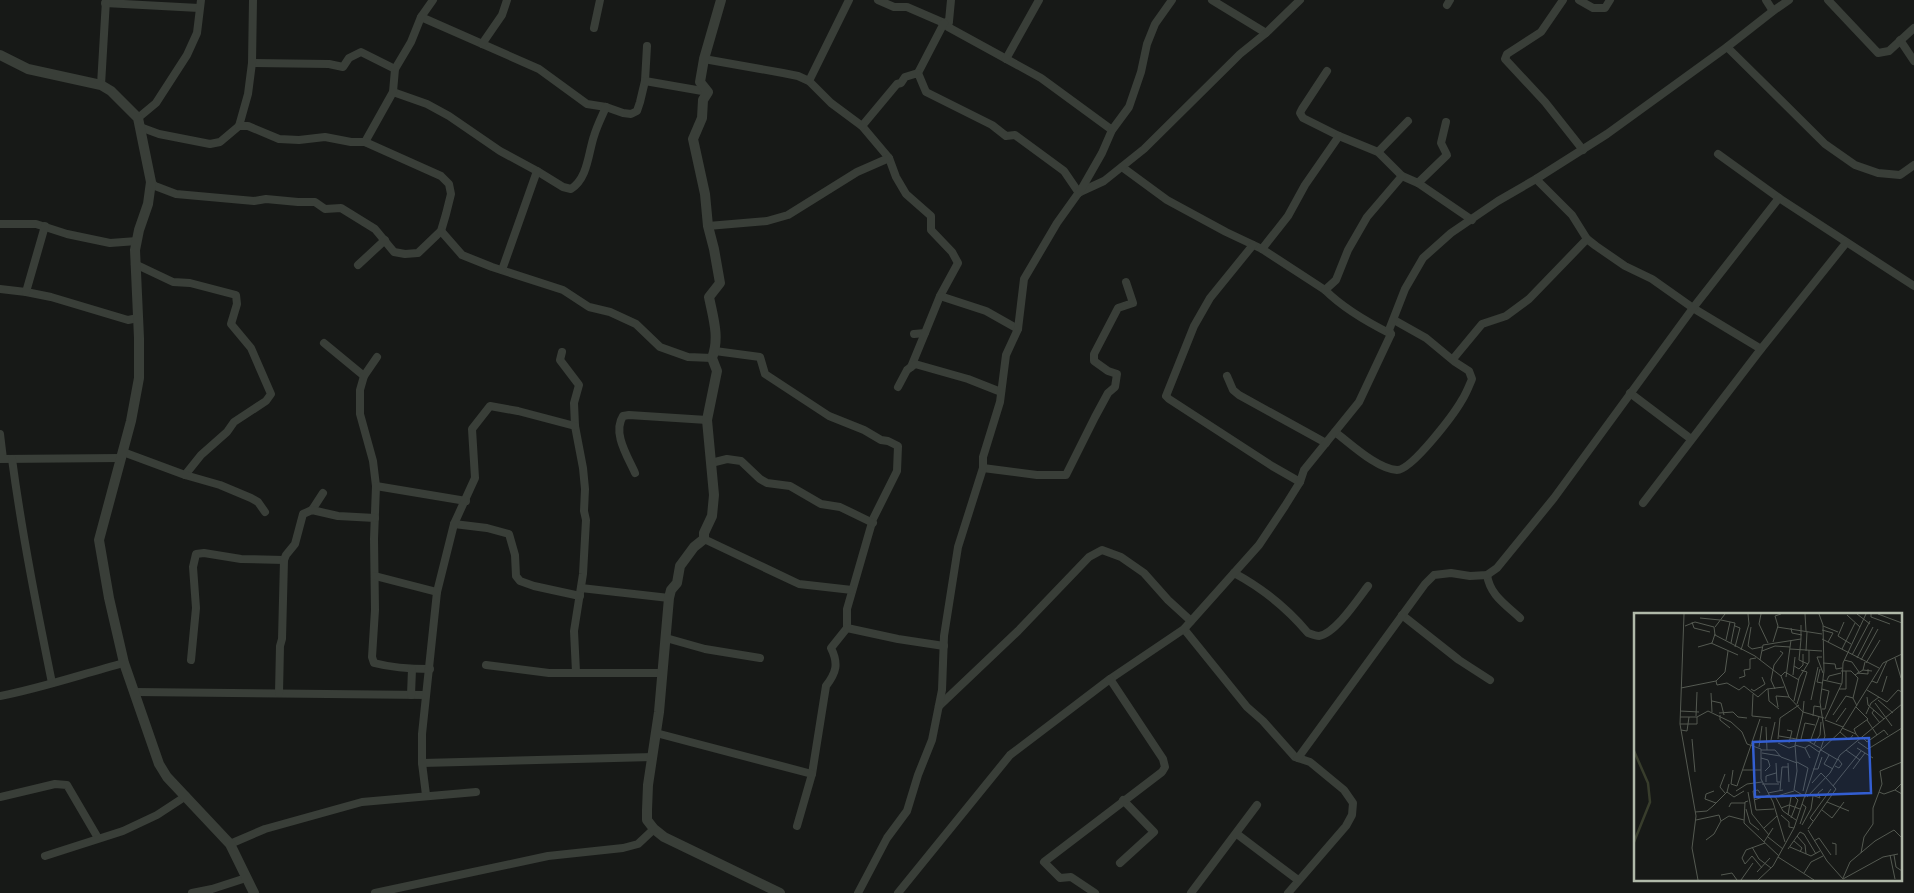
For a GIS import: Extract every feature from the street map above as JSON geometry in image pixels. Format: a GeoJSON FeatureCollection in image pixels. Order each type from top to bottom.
{"type":"FeatureCollection","features":[{"type":"Feature","properties":{"kind":"street"},"geometry":{"type":"LineString","coordinates":[[0,55],[28,69],[101,84],[111,91],[139,123],[159,134],[210,144],[220,142],[238,126],[248,94],[252,63],[253,0]]}},
{"type":"Feature","properties":{"kind":"street"},"geometry":{"type":"LineString","coordinates":[[365,142],[393,92],[395,69],[411,42],[421,17],[434,0]]}},
{"type":"Feature","properties":{"kind":"street"},"geometry":{"type":"LineString","coordinates":[[482,44],[502,15],[507,0]]}},
{"type":"Feature","properties":{"kind":"street"},"geometry":{"type":"LineString","coordinates":[[594,28],[600,0]]}},
{"type":"Feature","properties":{"kind":"street"},"geometry":{"type":"LineString","coordinates":[[708,92],[700,82],[704,59],[721,0]]}},
{"type":"Feature","properties":{"kind":"street"},"geometry":{"type":"LineString","coordinates":[[809,82],[849,0]]}},
{"type":"Feature","properties":{"kind":"street"},"geometry":{"type":"LineString","coordinates":[[878,0],[894,7],[907,7],[947,22]]}},
{"type":"Feature","properties":{"kind":"street"},"geometry":{"type":"LineString","coordinates":[[862,126],[897,84],[901,83],[905,77],[918,73],[947,22],[951,0]]}},
{"type":"Feature","properties":{"kind":"street"},"geometry":{"type":"LineString","coordinates":[[1006,58],[1039,0]]}},
{"type":"Feature","properties":{"kind":"street"},"geometry":{"type":"LineString","coordinates":[[858,893],[888,838],[907,811],[918,775],[932,740],[942,690],[944,646],[958,546],[983,468],[984,457],[1002,392],[1006,355],[1018,329],[1024,279],[1056,223],[1080,191],[1102,153],[1112,130],[1129,106],[1141,72],[1147,44],[1155,24],[1172,0]]}},
{"type":"Feature","properties":{"kind":"street"},"geometry":{"type":"LineString","coordinates":[[1212,0],[1266,33]]}},
{"type":"Feature","properties":{"kind":"street"},"geometry":{"type":"LineString","coordinates":[[1080,191],[1104,181],[1144,149],[1240,54],[1266,33],[1300,0]]}},
{"type":"Feature","properties":{"kind":"street"},"geometry":{"type":"LineString","coordinates":[[1563,0],[1541,32],[1507,54],[1504,59],[1545,102],[1583,150]]}},
{"type":"Feature","properties":{"kind":"street"},"geometry":{"type":"LineString","coordinates":[[1579,0],[1593,8],[1605,8],[1610,0]]}},
{"type":"Feature","properties":{"kind":"street"},"geometry":{"type":"LineString","coordinates":[[1766,0],[1773,11]]}},
{"type":"Feature","properties":{"kind":"street"},"geometry":{"type":"LineString","coordinates":[[902,892],[1010,755],[1110,679],[1184,629],[1259,545],[1300,482],[1304,470],[1359,402],[1391,334],[1390,330],[1405,289],[1423,258],[1451,233],[1498,201],[1607,134],[1790,0]]}},
{"type":"Feature","properties":{"kind":"street"},"geometry":{"type":"LineString","coordinates":[[1828,0],[1878,52],[1889,51],[1914,28]]}},
{"type":"Feature","properties":{"kind":"street"},"geometry":{"type":"LineString","coordinates":[[101,84],[106,2],[200,4],[197,33],[187,55],[156,103],[139,123]]}},
{"type":"Feature","properties":{"kind":"street"},"geometry":{"type":"LineString","coordinates":[[421,17],[539,69],[587,104],[606,107],[623,113],[631,114],[637,111],[645,81],[647,46]]}},
{"type":"Feature","properties":{"kind":"street"},"geometry":{"type":"LineString","coordinates":[[947,22],[948,27],[1041,78],[1112,130]]}},
{"type":"Feature","properties":{"kind":"street"},"geometry":{"type":"LineString","coordinates":[[1900,40],[1914,61]]}},
{"type":"Feature","properties":{"kind":"street"},"geometry":{"type":"LineString","coordinates":[[1727,47],[1825,144],[1855,164],[1878,173],[1900,174],[1914,165]]}},
{"type":"Feature","properties":{"kind":"street"},"geometry":{"type":"LineString","coordinates":[[252,63],[329,64],[342,67],[349,58],[361,52],[395,69]]}},
{"type":"Feature","properties":{"kind":"street"},"geometry":{"type":"LineString","coordinates":[[704,59],[798,76],[809,82],[831,103],[862,126],[889,158],[896,177],[906,194],[931,216],[931,230],[952,252],[958,263],[940,296],[911,367]]}},
{"type":"Feature","properties":{"kind":"street"},"geometry":{"type":"LineString","coordinates":[[1327,71],[1300,113],[1301,116],[1307,121],[1339,136],[1378,152],[1402,176],[1418,183],[1472,220]]}},
{"type":"Feature","properties":{"kind":"street"},"geometry":{"type":"LineString","coordinates":[[918,73],[926,92],[992,125],[1006,136],[1015,136],[1064,171],[1080,191]]}},
{"type":"Feature","properties":{"kind":"street"},"geometry":{"type":"LineString","coordinates":[[645,81],[708,92]]}},
{"type":"Feature","properties":{"kind":"street"},"geometry":{"type":"LineString","coordinates":[[393,92],[428,104],[500,151],[563,187],[570,189],[578,185],[584,172],[594,136],[606,107]]}},
{"type":"Feature","properties":{"kind":"street"},"geometry":{"type":"LineString","coordinates":[[704,539],[713,509],[712,463],[707,420],[717,371],[713,355],[716,327],[709,296],[720,283],[708,226],[705,194],[693,139],[702,118],[703,100],[708,92]]}},
{"type":"Feature","properties":{"kind":"street"},"geometry":{"type":"LineString","coordinates":[[1378,152],[1408,121]]}},
{"type":"Feature","properties":{"kind":"street"},"geometry":{"type":"LineString","coordinates":[[1418,183],[1447,155],[1442,143],[1446,122]]}},
{"type":"Feature","properties":{"kind":"street"},"geometry":{"type":"LineString","coordinates":[[139,123],[151,182],[150,198],[137,241],[135,264],[139,378],[131,421],[99,540],[124,664],[159,764],[167,777],[230,844],[254,893]]}},
{"type":"Feature","properties":{"kind":"street"},"geometry":{"type":"LineString","coordinates":[[151,182],[155,186],[176,194],[190,196],[254,201],[266,199],[315,202],[325,209],[341,208],[375,229],[394,252],[405,254],[418,253],[441,231],[452,194],[449,184],[441,176],[365,142],[351,142],[326,137],[299,140],[279,138],[248,126],[238,126]]}},
{"type":"Feature","properties":{"kind":"street"},"geometry":{"type":"LineString","coordinates":[[1262,249],[1288,216],[1305,185],[1339,136]]}},
{"type":"Feature","properties":{"kind":"street"},"geometry":{"type":"LineString","coordinates":[[1718,154],[1779,198],[1914,286]]}},
{"type":"Feature","properties":{"kind":"street"},"geometry":{"type":"LineString","coordinates":[[708,226],[767,221],[788,215],[857,172],[889,158]]}},
{"type":"Feature","properties":{"kind":"street"},"geometry":{"type":"LineString","coordinates":[[1122,166],[1167,200],[1262,249],[1325,290],[1363,320],[1391,334]]}},
{"type":"Feature","properties":{"kind":"street"},"geometry":{"type":"LineString","coordinates":[[502,270],[537,171]]}},
{"type":"Feature","properties":{"kind":"street"},"geometry":{"type":"LineString","coordinates":[[1325,290],[1336,280],[1348,250],[1367,217],[1402,176]]}},
{"type":"Feature","properties":{"kind":"street"},"geometry":{"type":"LineString","coordinates":[[1536,179],[1572,215],[1587,239],[1625,266],[1652,279],[1694,308],[1761,349]]}},
{"type":"Feature","properties":{"kind":"street"},"geometry":{"type":"LineString","coordinates":[[1298,758],[1424,584],[1434,575],[1487,575],[1497,568],[1554,498],[1630,393],[1779,198]]}},
{"type":"Feature","properties":{"kind":"street"},"geometry":{"type":"LineString","coordinates":[[0,224],[29,223],[45,226],[67,234],[110,242],[137,241]]}},
{"type":"Feature","properties":{"kind":"street"},"geometry":{"type":"LineString","coordinates":[[26,292],[45,226]]}},
{"type":"Feature","properties":{"kind":"street"},"geometry":{"type":"LineString","coordinates":[[441,231],[462,255],[563,290],[588,307],[610,312],[636,324],[660,347],[688,356],[760,357],[765,374],[829,416],[898,446],[897,471],[873,519],[847,609],[847,628],[831,648],[836,659],[834,676],[826,686],[812,774],[798,826]]}},
{"type":"Feature","properties":{"kind":"street"},"geometry":{"type":"LineString","coordinates":[[1453,360],[1482,324],[1506,316],[1529,300],[1587,239]]}},
{"type":"Feature","properties":{"kind":"street"},"geometry":{"type":"LineString","coordinates":[[358,265],[385,240]]}},
{"type":"Feature","properties":{"kind":"street"},"geometry":{"type":"LineString","coordinates":[[1643,503],[1761,349],[1846,243]]}},
{"type":"Feature","properties":{"kind":"street"},"geometry":{"type":"LineString","coordinates":[[1253,244],[1210,298],[1194,326],[1166,396],[1272,466],[1300,482]]}},
{"type":"Feature","properties":{"kind":"street"},"geometry":{"type":"LineString","coordinates":[[135,264],[173,282],[190,283],[236,295],[238,304],[232,324],[251,348],[271,394],[266,401],[234,422],[227,432],[201,455],[185,475]]}},
{"type":"Feature","properties":{"kind":"street"},"geometry":{"type":"LineString","coordinates":[[983,468],[1037,475],[1066,475],[1094,417],[1108,393],[1115,387],[1117,374],[1108,371],[1094,361],[1094,354],[1118,308],[1133,303],[1126,282]]}},
{"type":"Feature","properties":{"kind":"street"},"geometry":{"type":"LineString","coordinates":[[1,291],[26,292],[52,297],[128,320],[138,318]]}},
{"type":"Feature","properties":{"kind":"street"},"geometry":{"type":"LineString","coordinates":[[940,296],[986,311],[1018,329]]}},
{"type":"Feature","properties":{"kind":"street"},"geometry":{"type":"LineString","coordinates":[[1335,432],[1378,463],[1400,470],[1408,466],[1449,421],[1464,399],[1472,379],[1469,371],[1426,338],[1394,320]]}},
{"type":"Feature","properties":{"kind":"street"},"geometry":{"type":"LineString","coordinates":[[914,334],[924,333]]}},
{"type":"Feature","properties":{"kind":"street"},"geometry":{"type":"LineString","coordinates":[[324,343],[364,376]]}},
{"type":"Feature","properties":{"kind":"street"},"geometry":{"type":"LineString","coordinates":[[562,352],[560,360],[580,385],[574,403],[575,426],[585,489],[584,511],[586,520],[580,592],[574,631],[576,672]]}},
{"type":"Feature","properties":{"kind":"street"},"geometry":{"type":"LineString","coordinates":[[377,357],[364,376],[360,390],[360,414],[373,461],[376,486],[372,657],[374,663],[412,669],[430,669]]}},
{"type":"Feature","properties":{"kind":"street"},"geometry":{"type":"LineString","coordinates":[[898,387],[907,370],[915,364],[968,379],[1002,392]]}},
{"type":"Feature","properties":{"kind":"street"},"geometry":{"type":"LineString","coordinates":[[1227,376],[1233,390],[1239,395],[1326,443]]}},
{"type":"Feature","properties":{"kind":"street"},"geometry":{"type":"LineString","coordinates":[[1630,393],[1691,439]]}},
{"type":"Feature","properties":{"kind":"street"},"geometry":{"type":"LineString","coordinates":[[426,795],[422,763],[423,709],[430,669],[437,592],[454,524],[475,478],[472,429],[490,406],[518,411],[575,426]]}},
{"type":"Feature","properties":{"kind":"street"},"geometry":{"type":"LineString","coordinates":[[636,473],[620,439],[620,421],[623,416],[707,420]]}},
{"type":"Feature","properties":{"kind":"street"},"geometry":{"type":"LineString","coordinates":[[0,434],[1,459],[122,455],[220,485],[258,502],[265,512]]}},
{"type":"Feature","properties":{"kind":"street"},"geometry":{"type":"LineString","coordinates":[[12,459],[21,526],[52,683]]}},
{"type":"Feature","properties":{"kind":"street"},"geometry":{"type":"LineString","coordinates":[[712,463],[727,459],[741,461],[767,483],[790,486],[821,504],[840,507],[873,523]]}},
{"type":"Feature","properties":{"kind":"street"},"geometry":{"type":"LineString","coordinates":[[376,486],[466,501]]}},
{"type":"Feature","properties":{"kind":"street"},"geometry":{"type":"LineString","coordinates":[[279,693],[284,560],[295,544],[303,514],[312,510],[323,493]]}},
{"type":"Feature","properties":{"kind":"street"},"geometry":{"type":"LineString","coordinates":[[312,510],[338,516],[375,518]]}},
{"type":"Feature","properties":{"kind":"street"},"geometry":{"type":"LineString","coordinates":[[454,524],[488,528],[509,534],[516,576],[520,581],[534,586],[580,592],[668,598]]}},
{"type":"Feature","properties":{"kind":"street"},"geometry":{"type":"LineString","coordinates":[[704,539],[799,584],[852,590]]}},
{"type":"Feature","properties":{"kind":"street"},"geometry":{"type":"LineString","coordinates":[[704,539],[694,546],[680,566],[677,583],[668,598],[666,638],[656,733],[648,785],[647,820],[664,837],[780,893]]}},
{"type":"Feature","properties":{"kind":"street"},"geometry":{"type":"LineString","coordinates":[[938,706],[1018,631],[1088,557],[1102,550],[1121,557],[1144,573],[1168,600],[1191,620]]}},
{"type":"Feature","properties":{"kind":"street"},"geometry":{"type":"LineString","coordinates":[[190,660],[196,608],[193,567],[196,554],[204,553],[260,561],[284,560]]}},
{"type":"Feature","properties":{"kind":"street"},"geometry":{"type":"LineString","coordinates":[[1234,573],[1259,586],[1308,633],[1321,636],[1336,626],[1368,586]]}},
{"type":"Feature","properties":{"kind":"street"},"geometry":{"type":"LineString","coordinates":[[1487,575],[1488,586],[1492,592],[1520,618]]}},
{"type":"Feature","properties":{"kind":"street"},"geometry":{"type":"LineString","coordinates":[[375,576],[437,592]]}},
{"type":"Feature","properties":{"kind":"street"},"geometry":{"type":"LineString","coordinates":[[1402,614],[1459,660],[1490,680]]}},
{"type":"Feature","properties":{"kind":"street"},"geometry":{"type":"LineString","coordinates":[[847,628],[898,639],[944,646]]}},
{"type":"Feature","properties":{"kind":"street"},"geometry":{"type":"LineString","coordinates":[[1184,629],[1247,707],[1263,721],[1295,757],[1310,762],[1344,790],[1353,803],[1352,815],[1346,826],[1288,893]]}},
{"type":"Feature","properties":{"kind":"street"},"geometry":{"type":"LineString","coordinates":[[666,638],[705,649],[760,658]]}},
{"type":"Feature","properties":{"kind":"street"},"geometry":{"type":"LineString","coordinates":[[0,696],[124,664]]}},
{"type":"Feature","properties":{"kind":"street"},"geometry":{"type":"LineString","coordinates":[[486,665],[549,673],[662,673]]}},
{"type":"Feature","properties":{"kind":"street"},"geometry":{"type":"LineString","coordinates":[[411,695],[412,669]]}},
{"type":"Feature","properties":{"kind":"street"},"geometry":{"type":"LineString","coordinates":[[1095,893],[1071,877],[1060,878],[1044,862],[1162,772],[1165,766],[1163,760],[1110,679]]}},
{"type":"Feature","properties":{"kind":"street"},"geometry":{"type":"LineString","coordinates":[[134,692],[426,695]]}},
{"type":"Feature","properties":{"kind":"street"},"geometry":{"type":"LineString","coordinates":[[656,733],[812,774]]}},
{"type":"Feature","properties":{"kind":"street"},"geometry":{"type":"LineString","coordinates":[[422,763],[653,757]]}},
{"type":"Feature","properties":{"kind":"street"},"geometry":{"type":"LineString","coordinates":[[0,797],[55,784],[67,784],[98,838]]}},
{"type":"Feature","properties":{"kind":"street"},"geometry":{"type":"LineString","coordinates":[[230,844],[265,829],[353,805],[426,795],[476,792]]}},
{"type":"Feature","properties":{"kind":"street"},"geometry":{"type":"LineString","coordinates":[[45,856],[131,827],[157,815],[186,796]]}},
{"type":"Feature","properties":{"kind":"street"},"geometry":{"type":"LineString","coordinates":[[1120,863],[1154,832],[1124,800]]}},
{"type":"Feature","properties":{"kind":"street"},"geometry":{"type":"LineString","coordinates":[[1191,893],[1257,806]]}},
{"type":"Feature","properties":{"kind":"street"},"geometry":{"type":"LineString","coordinates":[[375,893],[548,856],[630,846],[638,844],[654,829]]}},
{"type":"Feature","properties":{"kind":"street"},"geometry":{"type":"LineString","coordinates":[[1237,834],[1298,880]]}},
{"type":"Feature","properties":{"kind":"street"},"geometry":{"type":"LineString","coordinates":[[192,893],[246,878]]}}]}
